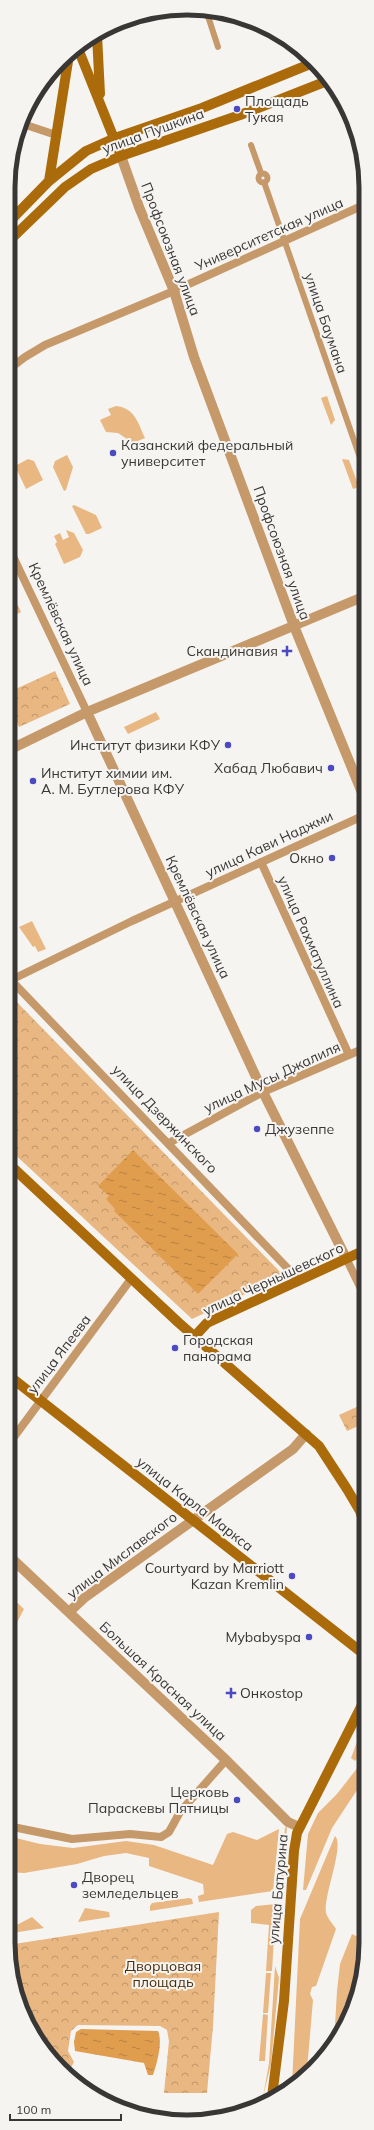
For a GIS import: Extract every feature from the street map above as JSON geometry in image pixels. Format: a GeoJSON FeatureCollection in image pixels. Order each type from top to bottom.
{"type":"FeatureCollection","features":[{"type":"Feature","properties":{"kind":"main road"},"geometry":{"type":"LineString","coordinates":[[98,40],[100,104]]}},
{"type":"Feature","properties":{"kind":"main road"},"geometry":{"type":"LineString","coordinates":[[80,53],[121,156]]}},
{"type":"Feature","properties":{"kind":"main road"},"geometry":{"type":"LineString","coordinates":[[49,181],[68,63]]}},
{"type":"Feature","properties":{"kind":"main road","name":"улица Пушкина"},"geometry":{"type":"LineString","coordinates":[[15,217],[49,181],[86,151],[115,138],[202,108],[309,65]]}},
{"type":"Feature","properties":{"kind":"main road","name":"улица Пушкина"},"geometry":{"type":"LineString","coordinates":[[15,235],[65,187],[91,169],[121,156],[240,115],[323,82]]}},
{"type":"Feature","properties":{"kind":"main road"},"geometry":{"type":"LineString","coordinates":[[15,1170],[131,1279],[319,1446],[338,1473],[359,1509]]}},
{"type":"Feature","properties":{"kind":"main road","name":"улица Чернышевского"},"geometry":{"type":"LineString","coordinates":[[195,1336],[207,1323],[359,1253]]}},
{"type":"Feature","properties":{"kind":"main road","name":"улица Карла Маркса"},"geometry":{"type":"LineString","coordinates":[[15,1381],[39,1402],[191,1521],[359,1650]]}},
{"type":"Feature","properties":{"kind":"main road","name":"улица Карла Маркса"},"geometry":{"type":"LineString","coordinates":[[15,1387],[39,1402]]}},
{"type":"Feature","properties":{"kind":"main road","name":"улица Карла Маркса"},"geometry":{"type":"LineString","coordinates":[[191,1521],[359,1657]]}},
{"type":"Feature","properties":{"kind":"main road","name":"улица Батурина"},"geometry":{"type":"LineString","coordinates":[[273,2092],[284,2001],[294,1851],[299,1827],[359,1711]]}},
{"type":"Feature","properties":{"kind":"street"},"geometry":{"type":"LineString","coordinates":[[208,16],[218,47]]}},
{"type":"Feature","properties":{"kind":"street"},"geometry":{"type":"LineString","coordinates":[[26,125],[56,135]]}},
{"type":"Feature","properties":{"kind":"street","name":"улица Баумана"},"geometry":{"type":"LineString","coordinates":[[251,145],[261,173],[267,176],[264,182],[359,455]]}},
{"type":"Feature","properties":{"kind":"street","name":"Профсоюзная улица"},"geometry":{"type":"LineString","coordinates":[[121,156],[139,207],[174,291],[194,357],[294,626],[359,785]]}},
{"type":"Feature","properties":{"kind":"street","name":"Университетская улица"},"geometry":{"type":"LineString","coordinates":[[15,365],[25,357],[46,345],[174,291],[359,207]]}},
{"type":"Feature","properties":{"kind":"street","name":"Кремлёвская улица"},"geometry":{"type":"LineString","coordinates":[[15,561],[176,901],[263,1092],[359,1285]]}},
{"type":"Feature","properties":{"kind":"street"},"geometry":{"type":"LineString","coordinates":[[15,747],[87,712],[359,599]]}},
{"type":"Feature","properties":{"kind":"street","name":"улица Кави Наджми"},"geometry":{"type":"LineString","coordinates":[[15,977],[359,818]]}},
{"type":"Feature","properties":{"kind":"street","name":"улица Рахматуллина"},"geometry":{"type":"LineString","coordinates":[[261,862],[349,1055]]}},
{"type":"Feature","properties":{"kind":"street","name":"улица Дзержинского"},"geometry":{"type":"LineString","coordinates":[[15,984],[169,1143],[294,1275],[298,1282]]}},
{"type":"Feature","properties":{"kind":"street","name":"улица Мусы Джалиля"},"geometry":{"type":"LineString","coordinates":[[169,1143],[263,1092],[359,1051]]}},
{"type":"Feature","properties":{"kind":"street","name":"улица Япеева"},"geometry":{"type":"LineString","coordinates":[[15,1435],[131,1279]]}},
{"type":"Feature","properties":{"kind":"street","name":"улица Миславского"},"geometry":{"type":"LineString","coordinates":[[69,1612],[84,1598],[293,1449],[306,1434]]}},
{"type":"Feature","properties":{"kind":"street","name":"Большая Красная улица"},"geometry":{"type":"LineString","coordinates":[[15,1562],[226,1760],[288,1822],[299,1827]]}},
{"type":"Feature","properties":{"kind":"street"},"geometry":{"type":"LineString","coordinates":[[15,1827],[72,1838],[130,1834],[161,1837],[168,1832],[180,1812],[226,1760]]}},
{"type":"Feature","properties":{"kind":"green space"},"geometry":{"type":"Polygon","coordinates":[[[327,396],[335,420],[331,425],[321,398],[327,396]]]}},
{"type":"Feature","properties":{"kind":"green space"},"geometry":{"type":"Polygon","coordinates":[[[116,406],[122,407],[132,413],[145,438],[133,443],[118,433],[106,432],[100,420],[111,415],[108,409],[116,406]]]}},
{"type":"Feature","properties":{"kind":"green space"},"geometry":{"type":"Polygon","coordinates":[[[67,455],[73,467],[66,490],[64,491],[53,467],[55,461],[67,455]]]}},
{"type":"Feature","properties":{"kind":"green space"},"geometry":{"type":"Polygon","coordinates":[[[28,459],[34,461],[43,480],[26,489],[15,466],[28,459]]]}},
{"type":"Feature","properties":{"kind":"green space"},"geometry":{"type":"Polygon","coordinates":[[[342,459],[349,460],[359,487],[353,489],[342,459]]]}},
{"type":"Feature","properties":{"kind":"green space"},"geometry":{"type":"Polygon","coordinates":[[[74,505],[96,515],[102,528],[86,534],[72,506],[74,505]]]}},
{"type":"Feature","properties":{"kind":"green space"},"geometry":{"type":"Polygon","coordinates":[[[66,530],[74,533],[83,550],[80,557],[64,564],[55,544],[57,542],[54,536],[60,533],[63,540],[69,537],[66,530]]]}},
{"type":"Feature","properties":{"kind":"green space"},"geometry":{"type":"Polygon","coordinates":[[[15,599],[21,612],[15,615],[15,599]]]}},
{"type":"Feature","properties":{"kind":"green space"},"geometry":{"type":"Polygon","coordinates":[[[55,671],[70,704],[19,727],[15,717],[15,689],[55,671]]]}},
{"type":"Feature","properties":{"kind":"green space"},"geometry":{"type":"Polygon","coordinates":[[[156,712],[160,719],[128,734],[124,727],[156,712]]]}},
{"type":"Feature","properties":{"kind":"green space"},"geometry":{"type":"Polygon","coordinates":[[[32,921],[46,949],[38,952],[35,946],[33,947],[19,927],[32,921]]]}},
{"type":"Feature","properties":{"kind":"green space"},"geometry":{"type":"Polygon","coordinates":[[[15,1000],[284,1276],[192,1319],[15,1155],[15,1000]]]}},
{"type":"Feature","properties":{"kind":"green space"},"geometry":{"type":"Polygon","coordinates":[[[359,1406],[359,1426],[347,1431],[339,1415],[359,1406]]]}},
{"type":"Feature","properties":{"kind":"green space"},"geometry":{"type":"Polygon","coordinates":[[[15,1601],[24,1609],[15,1626],[15,1601]]]}},
{"type":"Feature","properties":{"kind":"green space"},"geometry":{"type":"Polygon","coordinates":[[[359,1736],[359,1756],[355,1761],[351,1758],[359,1736]]]}},
{"type":"Feature","properties":{"kind":"green space"},"geometry":{"type":"Polygon","coordinates":[[[358,1767],[359,1787],[332,1828],[306,1890],[303,1890],[308,1834],[318,1813],[337,1794],[358,1767]]]}},
{"type":"Feature","properties":{"kind":"green space"},"geometry":{"type":"Polygon","coordinates":[[[287,1826],[282,1891],[279,1892],[285,1828],[287,1826]]]}},
{"type":"Feature","properties":{"kind":"green space"},"geometry":{"type":"Polygon","coordinates":[[[279,1829],[273,1891],[199,1902],[198,1896],[204,1894],[203,1884],[149,1866],[149,1858],[126,1853],[104,1856],[77,1864],[24,1873],[15,1872],[15,1838],[40,1844],[73,1848],[126,1841],[154,1845],[213,1865],[227,1834],[233,1832],[257,1840],[279,1829]]]}},
{"type":"Feature","properties":{"kind":"green space"},"geometry":{"type":"Polygon","coordinates":[[[335,1836],[337,1841],[336,1860],[326,1905],[326,1913],[336,1929],[316,1986],[312,1987],[310,1994],[313,2000],[307,2066],[292,2079],[300,1919],[335,1836]]]}},
{"type":"Feature","properties":{"kind":"green space"},"geometry":{"type":"Polygon","coordinates":[[[189,1898],[192,1899],[193,1904],[150,1911],[150,1906],[152,1903],[189,1898]]]}},
{"type":"Feature","properties":{"kind":"green space"},"geometry":{"type":"Polygon","coordinates":[[[276,1904],[272,1971],[266,1971],[269,1925],[251,1923],[251,1910],[256,1906],[276,1904]]]}},
{"type":"Feature","properties":{"kind":"green space"},"geometry":{"type":"Polygon","coordinates":[[[85,1908],[109,1912],[110,1917],[78,1922],[85,1908]]]}},
{"type":"Feature","properties":{"kind":"green space","name":"Дворцовая площадь"},"geometry":{"type":"Polygon","coordinates":[[[219,1912],[213,2026],[207,2093],[164,2093],[169,2041],[167,2030],[160,2026],[78,2025],[71,2031],[68,2051],[74,2062],[70,2069],[65,2065],[44,2039],[28,2009],[18,1977],[15,1944],[219,1912]]]}},
{"type":"Feature","properties":{"kind":"green space"},"geometry":{"type":"Polygon","coordinates":[[[32,1917],[44,1928],[15,1933],[15,1926],[32,1917]]]}},
{"type":"Feature","properties":{"kind":"green space"},"geometry":{"type":"Polygon","coordinates":[[[352,1934],[359,1938],[359,1954],[356,1977],[346,2009],[335,2031],[340,1964],[352,1934]]]}},
{"type":"Feature","properties":{"kind":"green space"},"geometry":{"type":"Polygon","coordinates":[[[275,1966],[279,1978],[271,2064],[263,2097],[269,2063],[275,1966]]]}},
{"type":"Feature","properties":{"kind":"green space"},"geometry":{"type":"Polygon","coordinates":[[[266,1973],[271,1973],[268,2013],[263,2013],[266,1973]]]}},
{"type":"Feature","properties":{"kind":"green space"},"geometry":{"type":"Polygon","coordinates":[[[263,2014],[268,2015],[265,2061],[259,2061],[263,2014]]]}},
{"type":"Feature","properties":{"kind":"water"},"geometry":{"type":"Polygon","coordinates":[[[133,1150],[238,1254],[198,1294],[114,1211],[115,1209],[106,1199],[109,1196],[98,1186],[133,1150]]]}},
{"type":"Feature","properties":{"kind":"water"},"geometry":{"type":"Polygon","coordinates":[[[81,2029],[158,2031],[160,2047],[153,2075],[148,2075],[144,2063],[75,2051],[74,2042],[76,2032],[81,2029]]]}},
{"type":"Feature","properties":{"kind":"place","name":"Площадь Тукая"},"geometry":{"type":"Point","coordinates":[237,109]}},
{"type":"Feature","properties":{"kind":"place","name":"Казанский федеральный университет"},"geometry":{"type":"Point","coordinates":[113,453]}},
{"type":"Feature","properties":{"kind":"place","name":"Скандинавия"},"geometry":{"type":"Point","coordinates":[287,651]}},
{"type":"Feature","properties":{"kind":"place","name":"Институт физики КФУ"},"geometry":{"type":"Point","coordinates":[228,745]}},
{"type":"Feature","properties":{"kind":"place","name":"Хабад Любавич"},"geometry":{"type":"Point","coordinates":[331,768]}},
{"type":"Feature","properties":{"kind":"place","name":"Институт химии им. А. М. Бутлерова КФУ"},"geometry":{"type":"Point","coordinates":[33,781]}},
{"type":"Feature","properties":{"kind":"place","name":"Окно"},"geometry":{"type":"Point","coordinates":[332,858]}},
{"type":"Feature","properties":{"kind":"place","name":"Джузеппе"},"geometry":{"type":"Point","coordinates":[257,1129]}},
{"type":"Feature","properties":{"kind":"place","name":"Городская панорама"},"geometry":{"type":"Point","coordinates":[175,1348]}},
{"type":"Feature","properties":{"kind":"place","name":"Courtyard by Marriott Kazan Kremlin"},"geometry":{"type":"Point","coordinates":[292,1576]}},
{"type":"Feature","properties":{"kind":"place","name":"Mybabyspa"},"geometry":{"type":"Point","coordinates":[309,1637]}},
{"type":"Feature","properties":{"kind":"place","name":"Онкоstop"},"geometry":{"type":"Point","coordinates":[231,1693]}},
{"type":"Feature","properties":{"kind":"place","name":"Церковь Параскевы Пятницы"},"geometry":{"type":"Point","coordinates":[237,1800]}},
{"type":"Feature","properties":{"kind":"place","name":"Дворец земледельцев"},"geometry":{"type":"Point","coordinates":[74,1885]}}]}
